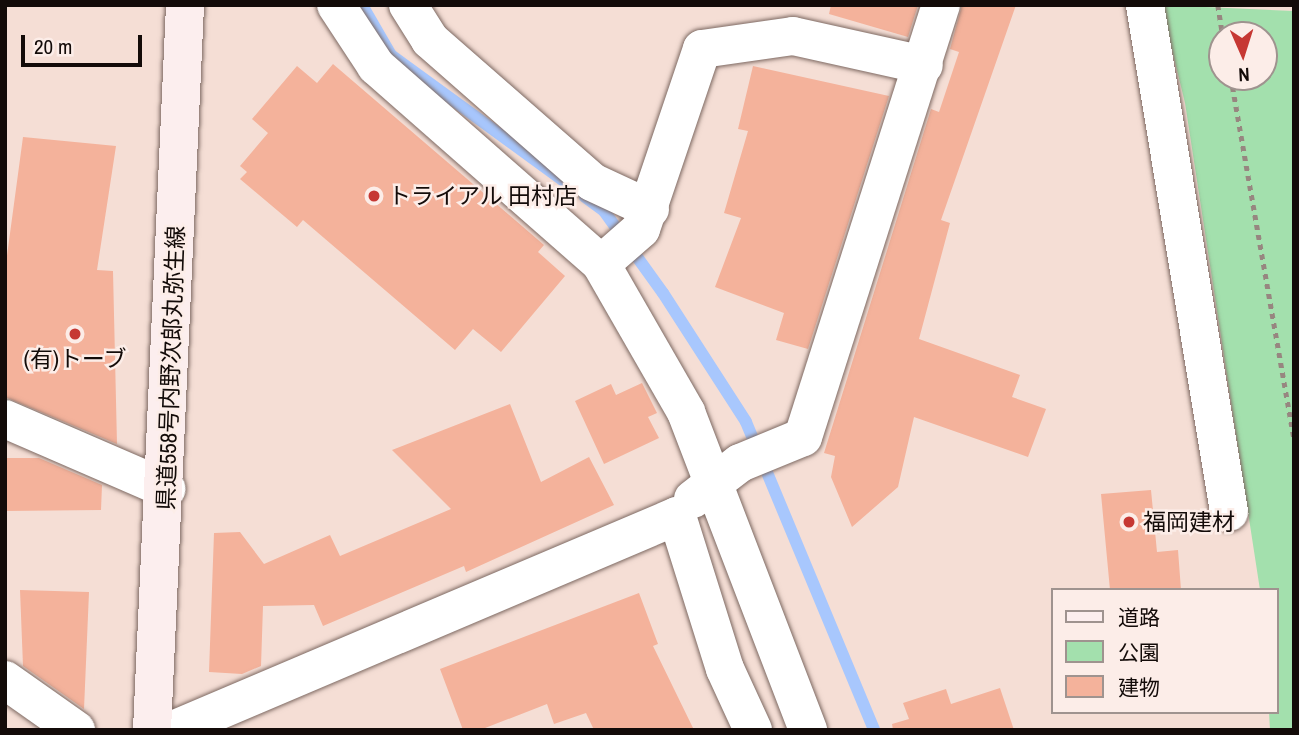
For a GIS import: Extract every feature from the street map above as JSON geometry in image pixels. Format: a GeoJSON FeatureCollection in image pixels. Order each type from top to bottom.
{"type":"FeatureCollection","features":[{"type":"Feature","properties":{"kind":"main road","name":"県道558号内野次郎丸弥生線"},"geometry":{"type":"LineString","coordinates":[[152,730],[167,489],[185,5]]}},
{"type":"Feature","properties":{"kind":"street"},"geometry":{"type":"LineString","coordinates":[[336,5],[376,66],[601,264],[686,412],[724,472],[743,550],[808,730]]}},
{"type":"Feature","properties":{"kind":"street"},"geometry":{"type":"LineString","coordinates":[[408,5],[430,40],[592,181],[645,219]]}},
{"type":"Feature","properties":{"kind":"street"},"geometry":{"type":"LineString","coordinates":[[173,730],[677,516],[724,472],[803,437],[941,5]]}},
{"type":"Feature","properties":{"kind":"street"},"geometry":{"type":"LineString","coordinates":[[1145,5],[1229,512]]}},
{"type":"Feature","properties":{"kind":"street"},"geometry":{"type":"LineString","coordinates":[[601,264],[645,219],[702,49],[794,21],[924,65]]}},
{"type":"Feature","properties":{"kind":"street"},"geometry":{"type":"LineString","coordinates":[[5,419],[167,489]]}},
{"type":"Feature","properties":{"kind":"street"},"geometry":{"type":"LineString","coordinates":[[677,516],[725,669],[753,730]]}},
{"type":"Feature","properties":{"kind":"street"},"geometry":{"type":"LineString","coordinates":[[5,680],[76,730]]}},
{"type":"Feature","properties":{"kind":"path"},"geometry":{"type":"LineString","coordinates":[[1233,91],[1294,439]]}},
{"type":"Feature","properties":{"kind":"green space"},"geometry":{"type":"Polygon","coordinates":[[[1161,5],[1294,11],[1294,730],[1270,730],[1269,714],[1278,714],[1278,588],[1260,588],[1185,103],[1161,5]]]}},
{"type":"Feature","properties":{"kind":"building"},"geometry":{"type":"Polygon","coordinates":[[[831,5],[918,5],[908,37],[829,14],[831,5]]]}},
{"type":"Feature","properties":{"kind":"building"},"geometry":{"type":"Polygon","coordinates":[[[962,5],[1016,5],[941,220],[950,223],[919,339],[1020,375],[1012,397],[1046,409],[1028,457],[914,417],[898,487],[852,527],[831,477],[835,456],[824,453],[931,109],[939,112],[959,52],[950,49],[962,5]]]}},
{"type":"Feature","properties":{"kind":"building","name":"トライアル 田村店"},"geometry":{"type":"Polygon","coordinates":[[[333,64],[544,245],[538,252],[565,276],[501,352],[473,329],[455,350],[303,220],[297,227],[240,179],[247,172],[240,166],[268,133],[252,119],[297,66],[317,83],[333,64]]]}},
{"type":"Feature","properties":{"kind":"building"},"geometry":{"type":"Polygon","coordinates":[[[753,66],[889,96],[808,349],[776,340],[784,313],[715,287],[741,218],[724,213],[748,131],[738,129],[753,66]]]}},
{"type":"Feature","properties":{"kind":"building"},"geometry":{"type":"Polygon","coordinates":[[[23,137],[116,146],[97,270],[113,271],[117,444],[5,397],[6,263],[23,137]]]}},
{"type":"Feature","properties":{"kind":"building"},"geometry":{"type":"Polygon","coordinates":[[[642,383],[657,413],[648,417],[659,438],[604,464],[575,401],[611,384],[616,395],[642,383]]]}},
{"type":"Feature","properties":{"kind":"building"},"geometry":{"type":"Polygon","coordinates":[[[510,404],[541,482],[589,457],[614,505],[466,572],[464,566],[323,626],[314,605],[263,606],[261,666],[242,674],[209,672],[214,533],[240,532],[264,564],[330,535],[340,556],[451,509],[392,450],[510,404]]]}},
{"type":"Feature","properties":{"kind":"building"},"geometry":{"type":"Polygon","coordinates":[[[5,458],[39,458],[102,485],[101,510],[5,511],[5,458]]]}},
{"type":"Feature","properties":{"kind":"building","name":"福岡建材"},"geometry":{"type":"Polygon","coordinates":[[[1151,490],[1157,552],[1178,550],[1181,588],[1110,588],[1101,494],[1151,490]]]}},
{"type":"Feature","properties":{"kind":"building"},"geometry":{"type":"Polygon","coordinates":[[[20,590],[89,592],[84,709],[23,666],[20,590]]]}},
{"type":"Feature","properties":{"kind":"building"},"geometry":{"type":"Polygon","coordinates":[[[639,593],[658,644],[653,646],[694,730],[594,730],[586,713],[554,724],[547,704],[480,730],[463,730],[440,669],[639,593]]]}},
{"type":"Feature","properties":{"kind":"building"},"geometry":{"type":"Polygon","coordinates":[[[1000,688],[1014,730],[893,730],[892,724],[909,719],[903,703],[946,689],[951,704],[1000,688]]]}},
{"type":"Feature","properties":{"kind":"waterway"},"geometry":{"type":"LineString","coordinates":[[362,5],[391,55],[565,182]]}},
{"type":"Feature","properties":{"kind":"waterway"},"geometry":{"type":"LineString","coordinates":[[585,197],[604,211],[663,293],[746,422],[874,730]]}},
{"type":"Feature","properties":{"kind":"place","name":"トライアル 田村店"},"geometry":{"type":"Point","coordinates":[374,196]}},
{"type":"Feature","properties":{"kind":"place","name":"(有)トーブ"},"geometry":{"type":"Point","coordinates":[75,334]}},
{"type":"Feature","properties":{"kind":"place","name":"福岡建材"},"geometry":{"type":"Point","coordinates":[1129,522]}}]}
